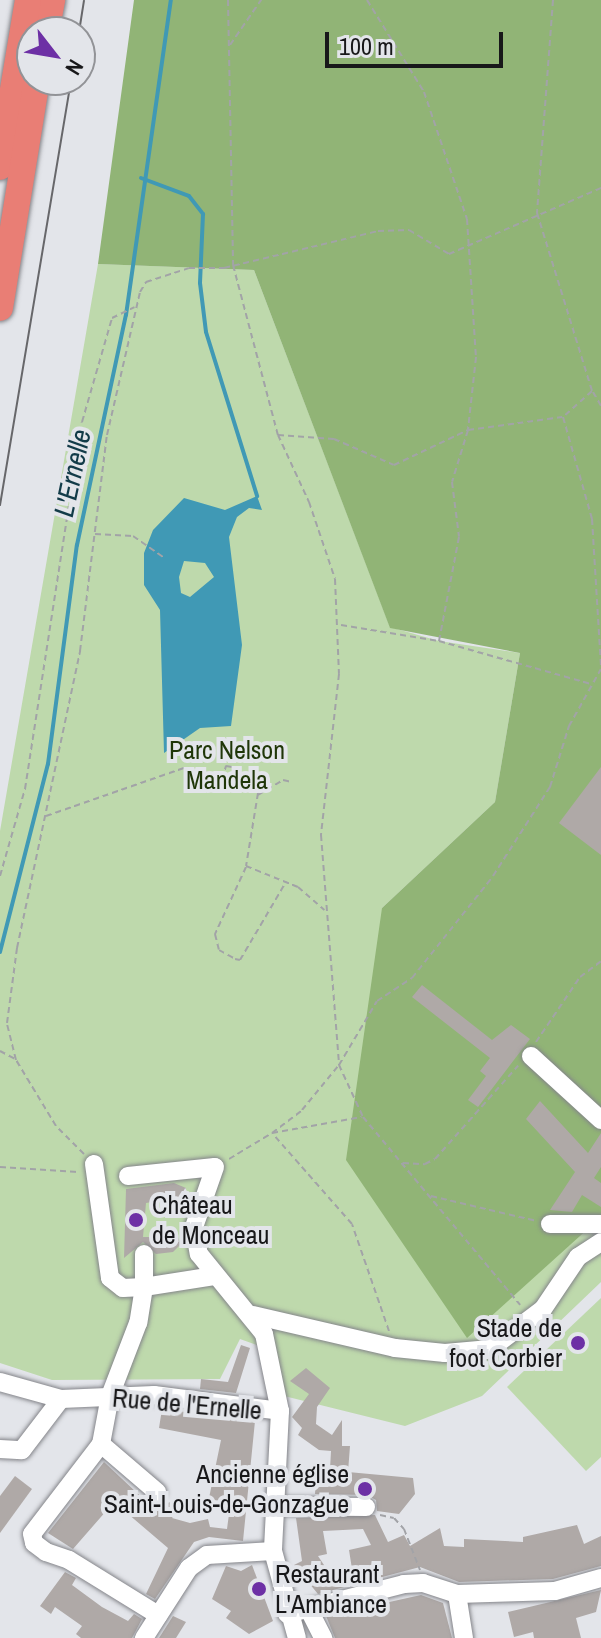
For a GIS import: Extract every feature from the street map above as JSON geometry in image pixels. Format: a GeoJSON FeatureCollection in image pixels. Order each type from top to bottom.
{"type":"FeatureCollection","features":[{"type":"Feature","properties":{"kind":"highway"},"geometry":{"type":"LineString","coordinates":[[0,167],[28,0]]}},
{"type":"Feature","properties":{"kind":"highway"},"geometry":{"type":"LineString","coordinates":[[0,308],[34,96]]}},
{"type":"Feature","properties":{"kind":"street"},"geometry":{"type":"LineString","coordinates":[[530,1053],[601,1120]]}},
{"type":"Feature","properties":{"kind":"street"},"geometry":{"type":"LineString","coordinates":[[128,1176],[215,1167],[194,1227],[199,1254],[214,1276],[253,1315],[264,1334],[280,1411],[273,1551],[287,1614],[297,1638]]}},
{"type":"Feature","properties":{"kind":"street"},"geometry":{"type":"LineString","coordinates":[[95,1169],[110,1278],[123,1288],[214,1276]]}},
{"type":"Feature","properties":{"kind":"street"},"geometry":{"type":"LineString","coordinates":[[550,1224],[601,1224]]}},
{"type":"Feature","properties":{"kind":"street"},"geometry":{"type":"LineString","coordinates":[[253,1315],[395,1348],[445,1353],[490,1349],[543,1309],[578,1257],[601,1242]]}},
{"type":"Feature","properties":{"kind":"street"},"geometry":{"type":"LineString","coordinates":[[144,1254],[144,1287],[138,1323],[110,1396],[101,1444],[32,1534],[34,1543],[158,1615]]}},
{"type":"Feature","properties":{"kind":"street","name":"Rue de l'Ernelle"},"geometry":{"type":"LineString","coordinates":[[0,1382],[61,1399],[154,1395],[280,1411]]}},
{"type":"Feature","properties":{"kind":"street"},"geometry":{"type":"LineString","coordinates":[[0,1449],[22,1450],[61,1399]]}},
{"type":"Feature","properties":{"kind":"street"},"geometry":{"type":"LineString","coordinates":[[101,1444],[157,1492]]}},
{"type":"Feature","properties":{"kind":"street"},"geometry":{"type":"LineString","coordinates":[[273,1506],[366,1507]]}},
{"type":"Feature","properties":{"kind":"street"},"geometry":{"type":"LineString","coordinates":[[144,1638],[189,1568],[207,1555],[273,1551]]}},
{"type":"Feature","properties":{"kind":"street"},"geometry":{"type":"LineString","coordinates":[[287,1614],[423,1583],[457,1594],[555,1591],[601,1578]]}},
{"type":"Feature","properties":{"kind":"street"},"geometry":{"type":"LineString","coordinates":[[457,1594],[464,1638]]}},
{"type":"Feature","properties":{"kind":"street"},"geometry":{"type":"LineString","coordinates":[[308,1608],[323,1638]]}},
{"type":"Feature","properties":{"kind":"street"},"geometry":{"type":"LineString","coordinates":[[287,1614],[287,1638]]}},
{"type":"Feature","properties":{"kind":"path"},"geometry":{"type":"LineString","coordinates":[[228,0],[233,265],[278,435],[309,502],[335,579],[339,674],[323,802],[325,910],[339,1065],[363,1117],[531,1319]]}},
{"type":"Feature","properties":{"kind":"path"},"geometry":{"type":"LineString","coordinates":[[230,45],[261,0]]}},
{"type":"Feature","properties":{"kind":"path"},"geometry":{"type":"LineString","coordinates":[[367,0],[424,92],[457,181],[470,245],[476,357],[468,430],[452,482],[459,537],[439,641]]}},
{"type":"Feature","properties":{"kind":"path"},"geometry":{"type":"LineString","coordinates":[[553,0],[537,213],[592,391],[601,406]]}},
{"type":"Feature","properties":{"kind":"path"},"geometry":{"type":"LineString","coordinates":[[95,1169],[56,1126],[16,1060],[7,1023],[80,651],[107,435],[136,307],[146,282],[189,268],[233,265],[378,231],[409,230],[449,254],[537,213],[601,188]]}},
{"type":"Feature","properties":{"kind":"path"},"geometry":{"type":"LineString","coordinates":[[0,876],[25,789],[82,422],[108,328],[121,310],[136,307]]}},
{"type":"Feature","properties":{"kind":"path"},"geometry":{"type":"LineString","coordinates":[[278,435],[334,439],[394,465],[468,430],[563,417],[592,391]]}},
{"type":"Feature","properties":{"kind":"path"},"geometry":{"type":"LineString","coordinates":[[215,1167],[272,1133],[302,1110],[339,1065],[377,1001],[412,978],[493,876],[550,787],[569,726],[601,669],[592,519],[563,417]]}},
{"type":"Feature","properties":{"kind":"path"},"geometry":{"type":"LineString","coordinates":[[95,534],[118,532],[148,544],[164,558]]}},
{"type":"Feature","properties":{"kind":"path"},"geometry":{"type":"LineString","coordinates":[[339,624],[439,641],[592,685]]}},
{"type":"Feature","properties":{"kind":"path"},"geometry":{"type":"LineString","coordinates":[[46,816],[187,767],[199,783],[212,785],[222,779],[226,766],[232,767],[250,779],[257,796],[246,866],[215,934],[219,950],[240,960],[286,882]]}},
{"type":"Feature","properties":{"kind":"path"},"geometry":{"type":"LineString","coordinates":[[257,796],[283,780],[292,782]]}},
{"type":"Feature","properties":{"kind":"path"},"geometry":{"type":"LineString","coordinates":[[246,866],[286,882],[325,910]]}},
{"type":"Feature","properties":{"kind":"path"},"geometry":{"type":"LineString","coordinates":[[402,1163],[425,1164],[435,1159],[530,1053],[571,988],[601,961]]}},
{"type":"Feature","properties":{"kind":"path"},"geometry":{"type":"LineString","coordinates":[[0,1051],[16,1060]]}},
{"type":"Feature","properties":{"kind":"path"},"geometry":{"type":"LineString","coordinates":[[272,1133],[363,1117]]}},
{"type":"Feature","properties":{"kind":"path"},"geometry":{"type":"LineString","coordinates":[[272,1133],[352,1224],[395,1348]]}},
{"type":"Feature","properties":{"kind":"path"},"geometry":{"type":"LineString","coordinates":[[0,1167],[95,1169]]}},
{"type":"Feature","properties":{"kind":"path"},"geometry":{"type":"LineString","coordinates":[[429,1196],[550,1224]]}},
{"type":"Feature","properties":{"kind":"path"},"geometry":{"type":"LineString","coordinates":[[309,1485],[315,1485]]}},
{"type":"Feature","properties":{"kind":"path"},"geometry":{"type":"LineString","coordinates":[[366,1507],[394,1518],[404,1529],[423,1583]]}},
{"type":"Feature","properties":{"kind":"green space"},"geometry":{"type":"Polygon","coordinates":[[[134,0],[601,0],[601,1217],[467,1338],[346,1160],[382,908],[495,802],[520,653],[390,628],[254,270],[98,264],[134,0]]]}},
{"type":"Feature","properties":{"kind":"green space","name":"Parc Nelson Mandela"},"geometry":{"type":"Polygon","coordinates":[[[98,264],[254,270],[390,627],[439,641],[520,653],[495,802],[382,908],[601,1217],[601,1282],[482,1396],[405,1426],[272,1393],[257,1345],[240,1339],[220,1379],[52,1380],[0,1363],[0,831],[98,264]]]}},
{"type":"Feature","properties":{"kind":"green space","name":"Stade de foot Corbier"},"geometry":{"type":"Polygon","coordinates":[[[601,1298],[601,1457],[586,1471],[507,1387],[601,1298]]]}},
{"type":"Feature","properties":{"kind":"water"},"geometry":{"type":"Polygon","coordinates":[[[257,496],[262,510],[249,508],[237,517],[229,537],[242,645],[231,726],[200,728],[164,753],[160,610],[144,585],[144,553],[153,530],[184,498],[225,510],[257,496]],[[184,561],[179,577],[181,593],[190,597],[214,577],[205,563],[184,561]]]}},
{"type":"Feature","properties":{"kind":"building"},"geometry":{"type":"Polygon","coordinates":[[[601,767],[601,855],[559,823],[601,767]]]}},
{"type":"Feature","properties":{"kind":"building"},"geometry":{"type":"Polygon","coordinates":[[[422,985],[492,1040],[511,1025],[530,1039],[478,1107],[468,1100],[486,1076],[480,1071],[490,1058],[412,997],[422,985]]]}},
{"type":"Feature","properties":{"kind":"building"},"geometry":{"type":"Polygon","coordinates":[[[540,1101],[588,1153],[601,1133],[601,1167],[594,1178],[601,1183],[601,1207],[582,1195],[572,1212],[550,1210],[575,1172],[526,1119],[540,1101]]]}},
{"type":"Feature","properties":{"kind":"building","name":"Château de Monceau"},"geometry":{"type":"Polygon","coordinates":[[[174,1183],[186,1188],[186,1196],[146,1203],[143,1237],[178,1237],[181,1244],[173,1252],[156,1254],[143,1242],[124,1258],[126,1189],[174,1183]]]}},
{"type":"Feature","properties":{"kind":"building"},"geometry":{"type":"Polygon","coordinates":[[[241,1345],[250,1348],[236,1393],[200,1389],[201,1379],[228,1382],[241,1345]]]}},
{"type":"Feature","properties":{"kind":"building"},"geometry":{"type":"Polygon","coordinates":[[[306,1368],[330,1388],[317,1407],[316,1424],[332,1435],[342,1420],[342,1446],[350,1446],[348,1472],[413,1478],[415,1494],[399,1514],[377,1511],[376,1500],[367,1495],[315,1494],[316,1475],[319,1468],[330,1469],[331,1451],[319,1450],[298,1435],[302,1428],[292,1417],[309,1394],[290,1381],[306,1368]]]}},
{"type":"Feature","properties":{"kind":"building"},"geometry":{"type":"Polygon","coordinates":[[[162,1409],[255,1421],[243,1541],[209,1537],[194,1542],[155,1599],[146,1594],[168,1548],[114,1502],[73,1549],[48,1533],[104,1462],[152,1507],[171,1502],[180,1508],[172,1518],[190,1523],[208,1519],[210,1527],[227,1529],[229,1514],[244,1511],[209,1498],[221,1440],[159,1428],[162,1409]]]}},
{"type":"Feature","properties":{"kind":"building"},"geometry":{"type":"Polygon","coordinates":[[[15,1476],[32,1489],[0,1533],[0,1496],[15,1476]]]}},
{"type":"Feature","properties":{"kind":"building"},"geometry":{"type":"Polygon","coordinates":[[[375,1515],[388,1542],[404,1535],[410,1546],[440,1528],[444,1546],[464,1547],[464,1539],[523,1542],[523,1537],[577,1525],[584,1544],[601,1536],[601,1566],[553,1579],[459,1582],[420,1567],[318,1594],[294,1565],[302,1561],[296,1518],[375,1515]],[[363,1529],[323,1531],[327,1554],[318,1556],[330,1574],[352,1569],[349,1550],[371,1545],[363,1529]]]}},
{"type":"Feature","properties":{"kind":"building"},"geometry":{"type":"Polygon","coordinates":[[[252,1565],[273,1621],[249,1634],[226,1618],[231,1611],[212,1599],[226,1566],[241,1571],[252,1565]]]}},
{"type":"Feature","properties":{"kind":"building"},"geometry":{"type":"Polygon","coordinates":[[[65,1572],[76,1578],[72,1585],[102,1607],[128,1621],[134,1614],[142,1619],[132,1638],[81,1638],[76,1634],[82,1626],[55,1607],[51,1614],[40,1606],[65,1572]]]}},
{"type":"Feature","properties":{"kind":"building"},"geometry":{"type":"Polygon","coordinates":[[[601,1590],[596,1612],[576,1618],[581,1638],[534,1638],[533,1632],[514,1637],[508,1612],[601,1590]]]}},
{"type":"Feature","properties":{"kind":"building"},"geometry":{"type":"Polygon","coordinates":[[[421,1595],[443,1603],[452,1638],[335,1638],[326,1616],[421,1595]]]}},
{"type":"Feature","properties":{"kind":"building"},"geometry":{"type":"Polygon","coordinates":[[[173,1616],[186,1622],[176,1638],[159,1638],[173,1616]]]}},
{"type":"Feature","properties":{"kind":"waterway","name":"L'Ernelle"},"geometry":{"type":"LineString","coordinates":[[0,952],[48,764],[77,545],[126,315],[171,0]]}},
{"type":"Feature","properties":{"kind":"waterway"},"geometry":{"type":"LineString","coordinates":[[141,178],[189,196],[203,214],[200,283],[206,332],[257,496]]}},
{"type":"Feature","properties":{"kind":"tram line"},"geometry":{"type":"LineString","coordinates":[[82,16],[84,0]]}},
{"type":"Feature","properties":{"kind":"tram line"},"geometry":{"type":"LineString","coordinates":[[0,505],[68,96]]}},
{"type":"Feature","properties":{"kind":"place","name":"Château de Monceau"},"geometry":{"type":"Point","coordinates":[136,1220]}},
{"type":"Feature","properties":{"kind":"place","name":"Stade de foot Corbier"},"geometry":{"type":"Point","coordinates":[578,1343]}},
{"type":"Feature","properties":{"kind":"place","name":"Ancienne église Saint-Louis-de-Gonzague"},"geometry":{"type":"Point","coordinates":[365,1489]}},
{"type":"Feature","properties":{"kind":"place","name":"Restaurant L'Ambiance"},"geometry":{"type":"Point","coordinates":[259,1589]}}]}
